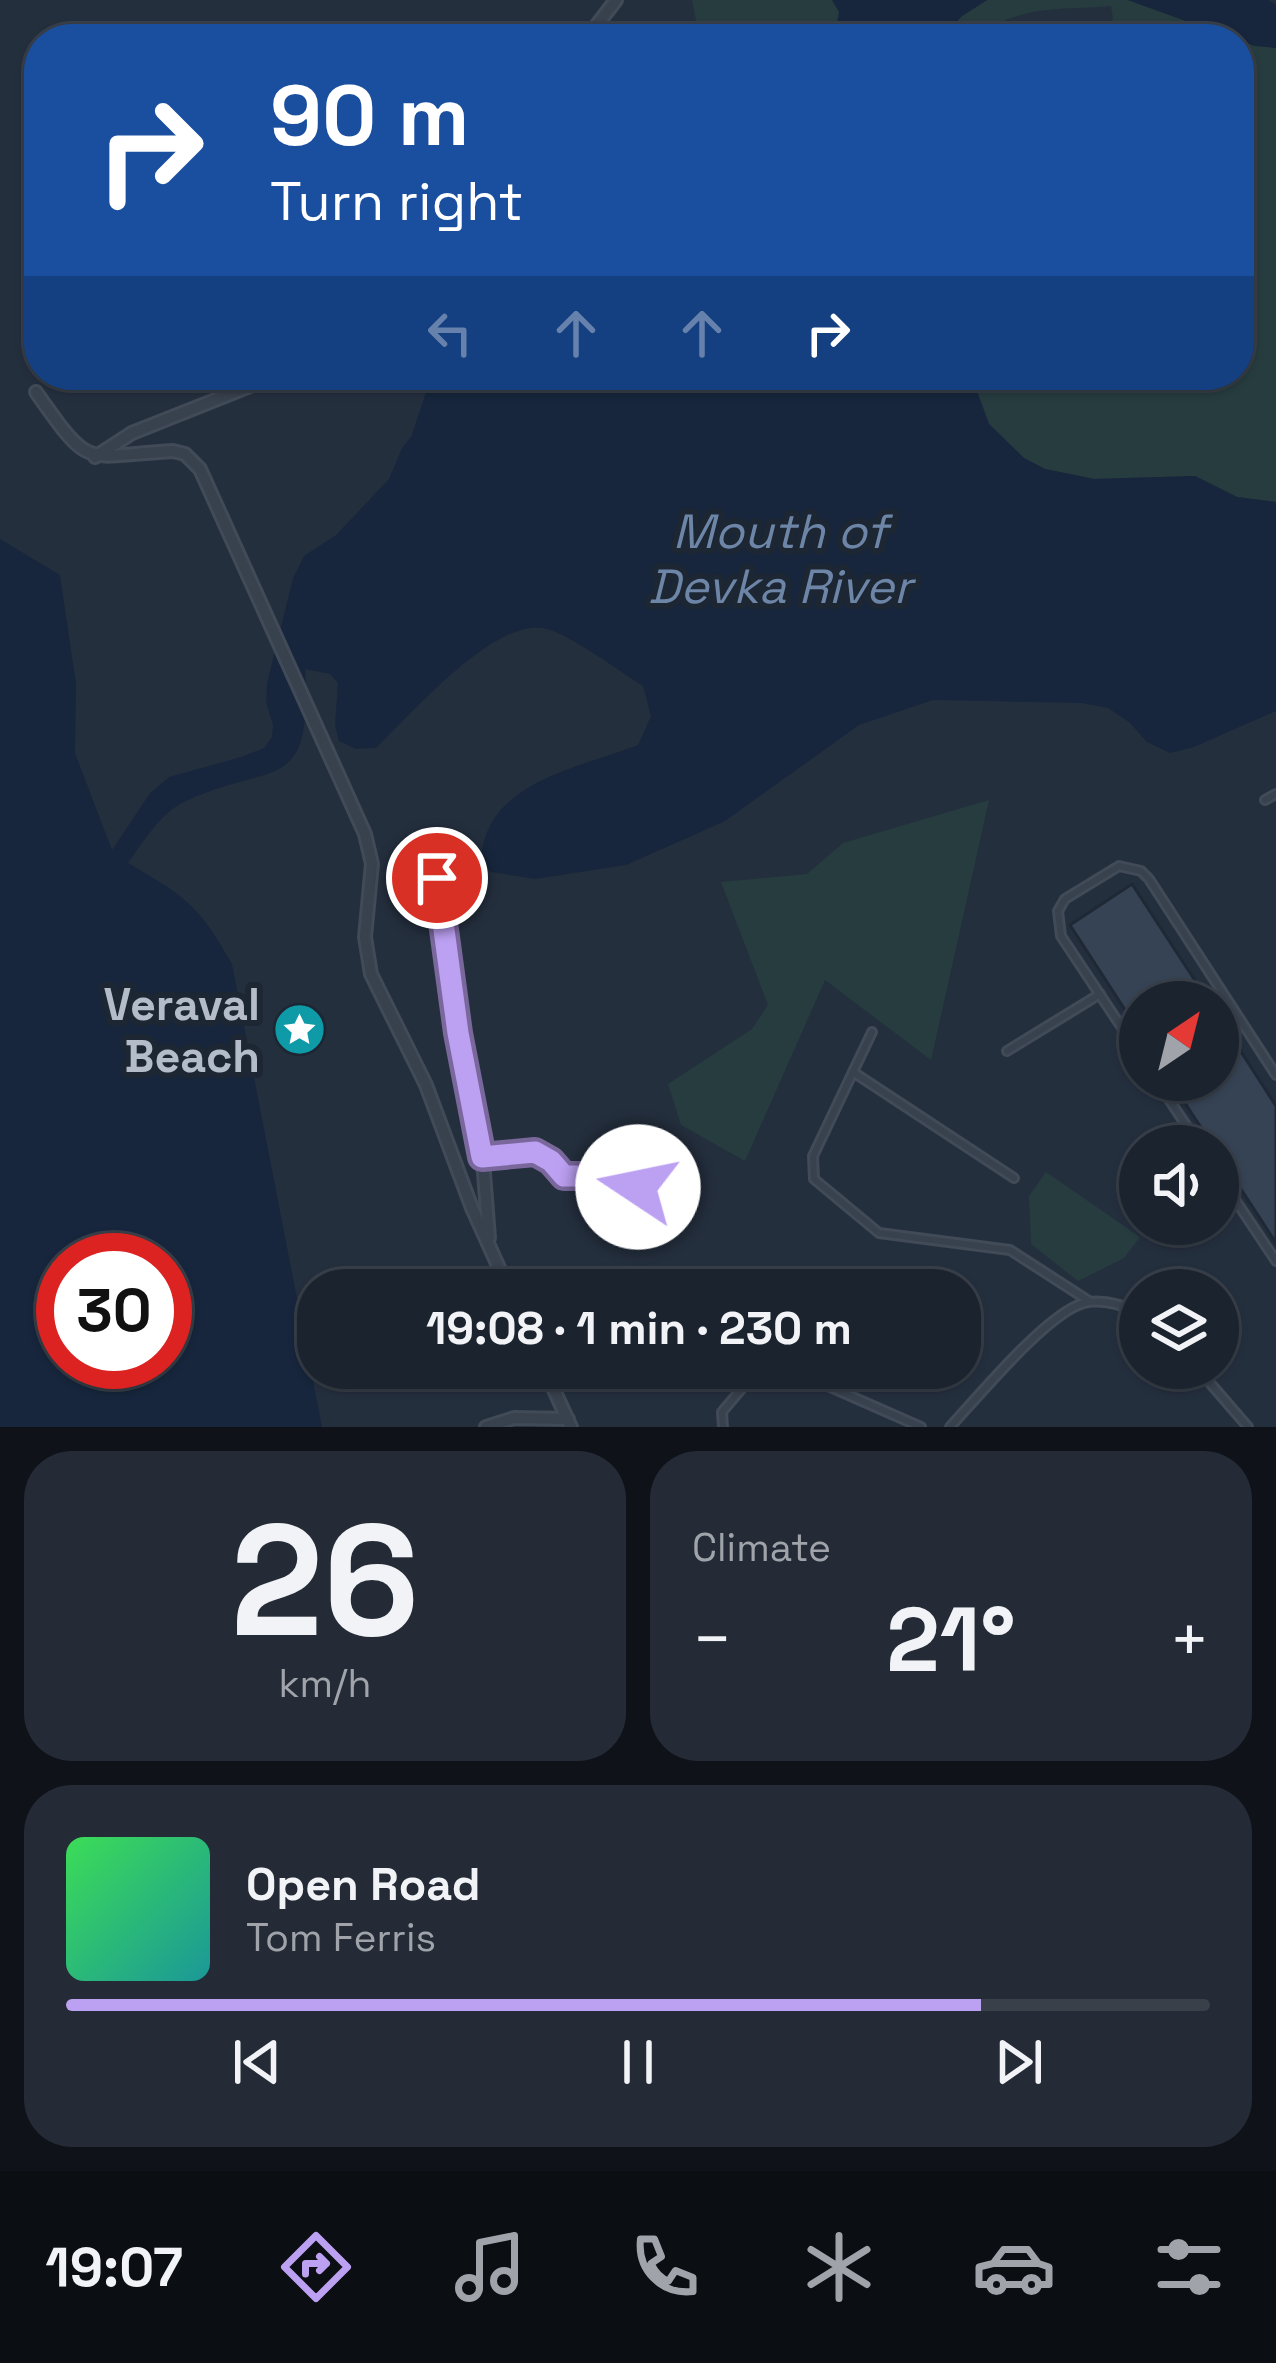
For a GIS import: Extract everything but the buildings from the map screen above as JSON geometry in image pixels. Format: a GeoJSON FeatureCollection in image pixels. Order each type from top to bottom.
{"type":"FeatureCollection","features":[{"type":"Feature","properties":{"kind":"street"},"geometry":{"type":"LineString","coordinates":[[598,24],[616,0]]}},
{"type":"Feature","properties":{"kind":"street"},"geometry":{"type":"LineString","coordinates":[[95,457],[132,433],[240,390]]}},
{"type":"Feature","properties":{"kind":"street"},"geometry":{"type":"LineString","coordinates":[[36,392],[71,443],[95,457],[173,451],[185,454],[200,469],[365,834],[372,864],[365,937],[371,974],[426,1085],[500,1269]]}},
{"type":"Feature","properties":{"kind":"street"},"geometry":{"type":"LineString","coordinates":[[437,878],[458,1033],[482,1157],[490,1248]]}},
{"type":"Feature","properties":{"kind":"street"},"geometry":{"type":"LineString","coordinates":[[482,1157],[535,1152],[564,1176],[598,1176],[638,1187]]}},
{"type":"Feature","properties":{"kind":"street"},"geometry":{"type":"LineString","coordinates":[[492,1426],[514,1418],[569,1423],[554,1389]]}},
{"type":"Feature","properties":{"kind":"lane"},"geometry":{"type":"LineString","coordinates":[[1265,800],[1276,794]]}},
{"type":"Feature","properties":{"kind":"lane"},"geometry":{"type":"LineString","coordinates":[[1119,1023],[1061,936],[1058,911],[1065,899],[1128,865],[1148,879],[1276,1075]]}},
{"type":"Feature","properties":{"kind":"lane"},"geometry":{"type":"LineString","coordinates":[[1007,1051],[1100,994]]}},
{"type":"Feature","properties":{"kind":"lane"},"geometry":{"type":"LineString","coordinates":[[872,1032],[810,1163],[820,1187],[879,1233],[1010,1250],[1089,1301],[1119,1305]]}},
{"type":"Feature","properties":{"kind":"lane"},"geometry":{"type":"LineString","coordinates":[[853,1072],[1014,1178]]}},
{"type":"Feature","properties":{"kind":"lane"},"geometry":{"type":"LineString","coordinates":[[1239,1206],[1276,1262]]}},
{"type":"Feature","properties":{"kind":"lane"},"geometry":{"type":"LineString","coordinates":[[950,1427],[1036,1337],[1070,1309],[1089,1301]]}},
{"type":"Feature","properties":{"kind":"lane"},"geometry":{"type":"LineString","coordinates":[[723,1427],[722,1412],[741,1389]]}},
{"type":"Feature","properties":{"kind":"lane"},"geometry":{"type":"LineString","coordinates":[[835,1389],[921,1427]]}},
{"type":"Feature","properties":{"kind":"lane"},"geometry":{"type":"LineString","coordinates":[[1215,1389],[1248,1427]]}},
{"type":"Feature","properties":{"kind":"green space"},"geometry":{"type":"Polygon","coordinates":[[[692,0],[832,0],[840,12],[837,24],[699,24],[692,0]]]}},
{"type":"Feature","properties":{"kind":"green space"},"geometry":{"type":"Polygon","coordinates":[[[987,0],[1128,0],[1194,24],[1108,24],[1113,19],[1111,6],[1023,14],[1000,24],[954,24],[987,0]]]}},
{"type":"Feature","properties":{"kind":"green space"},"geometry":{"type":"Polygon","coordinates":[[[1254,43],[1276,48],[1276,502],[1237,497],[1195,476],[1094,479],[1045,469],[1024,458],[989,424],[977,390],[1254,390],[1254,43]]]}},
{"type":"Feature","properties":{"kind":"green space"},"geometry":{"type":"Polygon","coordinates":[[[989,800],[931,1060],[825,980],[745,1161],[681,1125],[668,1084],[752,1029],[768,1005],[721,882],[807,874],[843,843],[989,800]]]}},
{"type":"Feature","properties":{"kind":"green space"},"geometry":{"type":"Polygon","coordinates":[[[1046,1172],[1119,1222],[1119,1245],[1134,1245],[1124,1258],[1078,1281],[1031,1244],[1029,1196],[1046,1172]]]}},
{"type":"Feature","properties":{"kind":"water"},"geometry":{"type":"Polygon","coordinates":[[[832,0],[987,0],[954,24],[837,24],[839,12],[832,0]]]}},
{"type":"Feature","properties":{"kind":"water"},"geometry":{"type":"Polygon","coordinates":[[[1128,0],[1268,0],[1276,5],[1276,48],[1254,46],[1254,24],[1194,24],[1128,0]]]}},
{"type":"Feature","properties":{"kind":"water","name":"Mouth of Devka River"},"geometry":{"type":"Polygon","coordinates":[[[428,390],[977,390],[989,424],[1024,458],[1045,469],[1094,479],[1195,476],[1237,497],[1276,502],[1276,711],[1170,753],[1147,742],[1108,708],[1082,703],[933,700],[859,725],[725,821],[626,865],[535,879],[491,872],[481,864],[485,837],[497,815],[536,783],[638,745],[651,716],[643,686],[557,633],[526,629],[504,637],[456,671],[376,748],[356,749],[339,741],[335,725],[338,683],[330,674],[305,669],[306,710],[294,756],[282,768],[177,806],[128,863],[189,904],[232,964],[297,1298],[297,1389],[315,1389],[322,1427],[0,1427],[0,539],[60,575],[76,684],[75,753],[112,850],[150,793],[169,777],[241,757],[264,748],[272,737],[267,683],[293,578],[304,556],[336,535],[389,479],[411,437],[428,390]]]}},
{"type":"Feature","properties":{"kind":"place","name":"Veraval Beach"},"geometry":{"type":"Point","coordinates":[299,1030]}},
{"type":"Feature","properties":{"kind":"route"},"geometry":{"type":"LineString","coordinates":[[437,878],[458,1033],[482,1157],[535,1152],[564,1176],[592,1175],[638,1187]]}}]}
